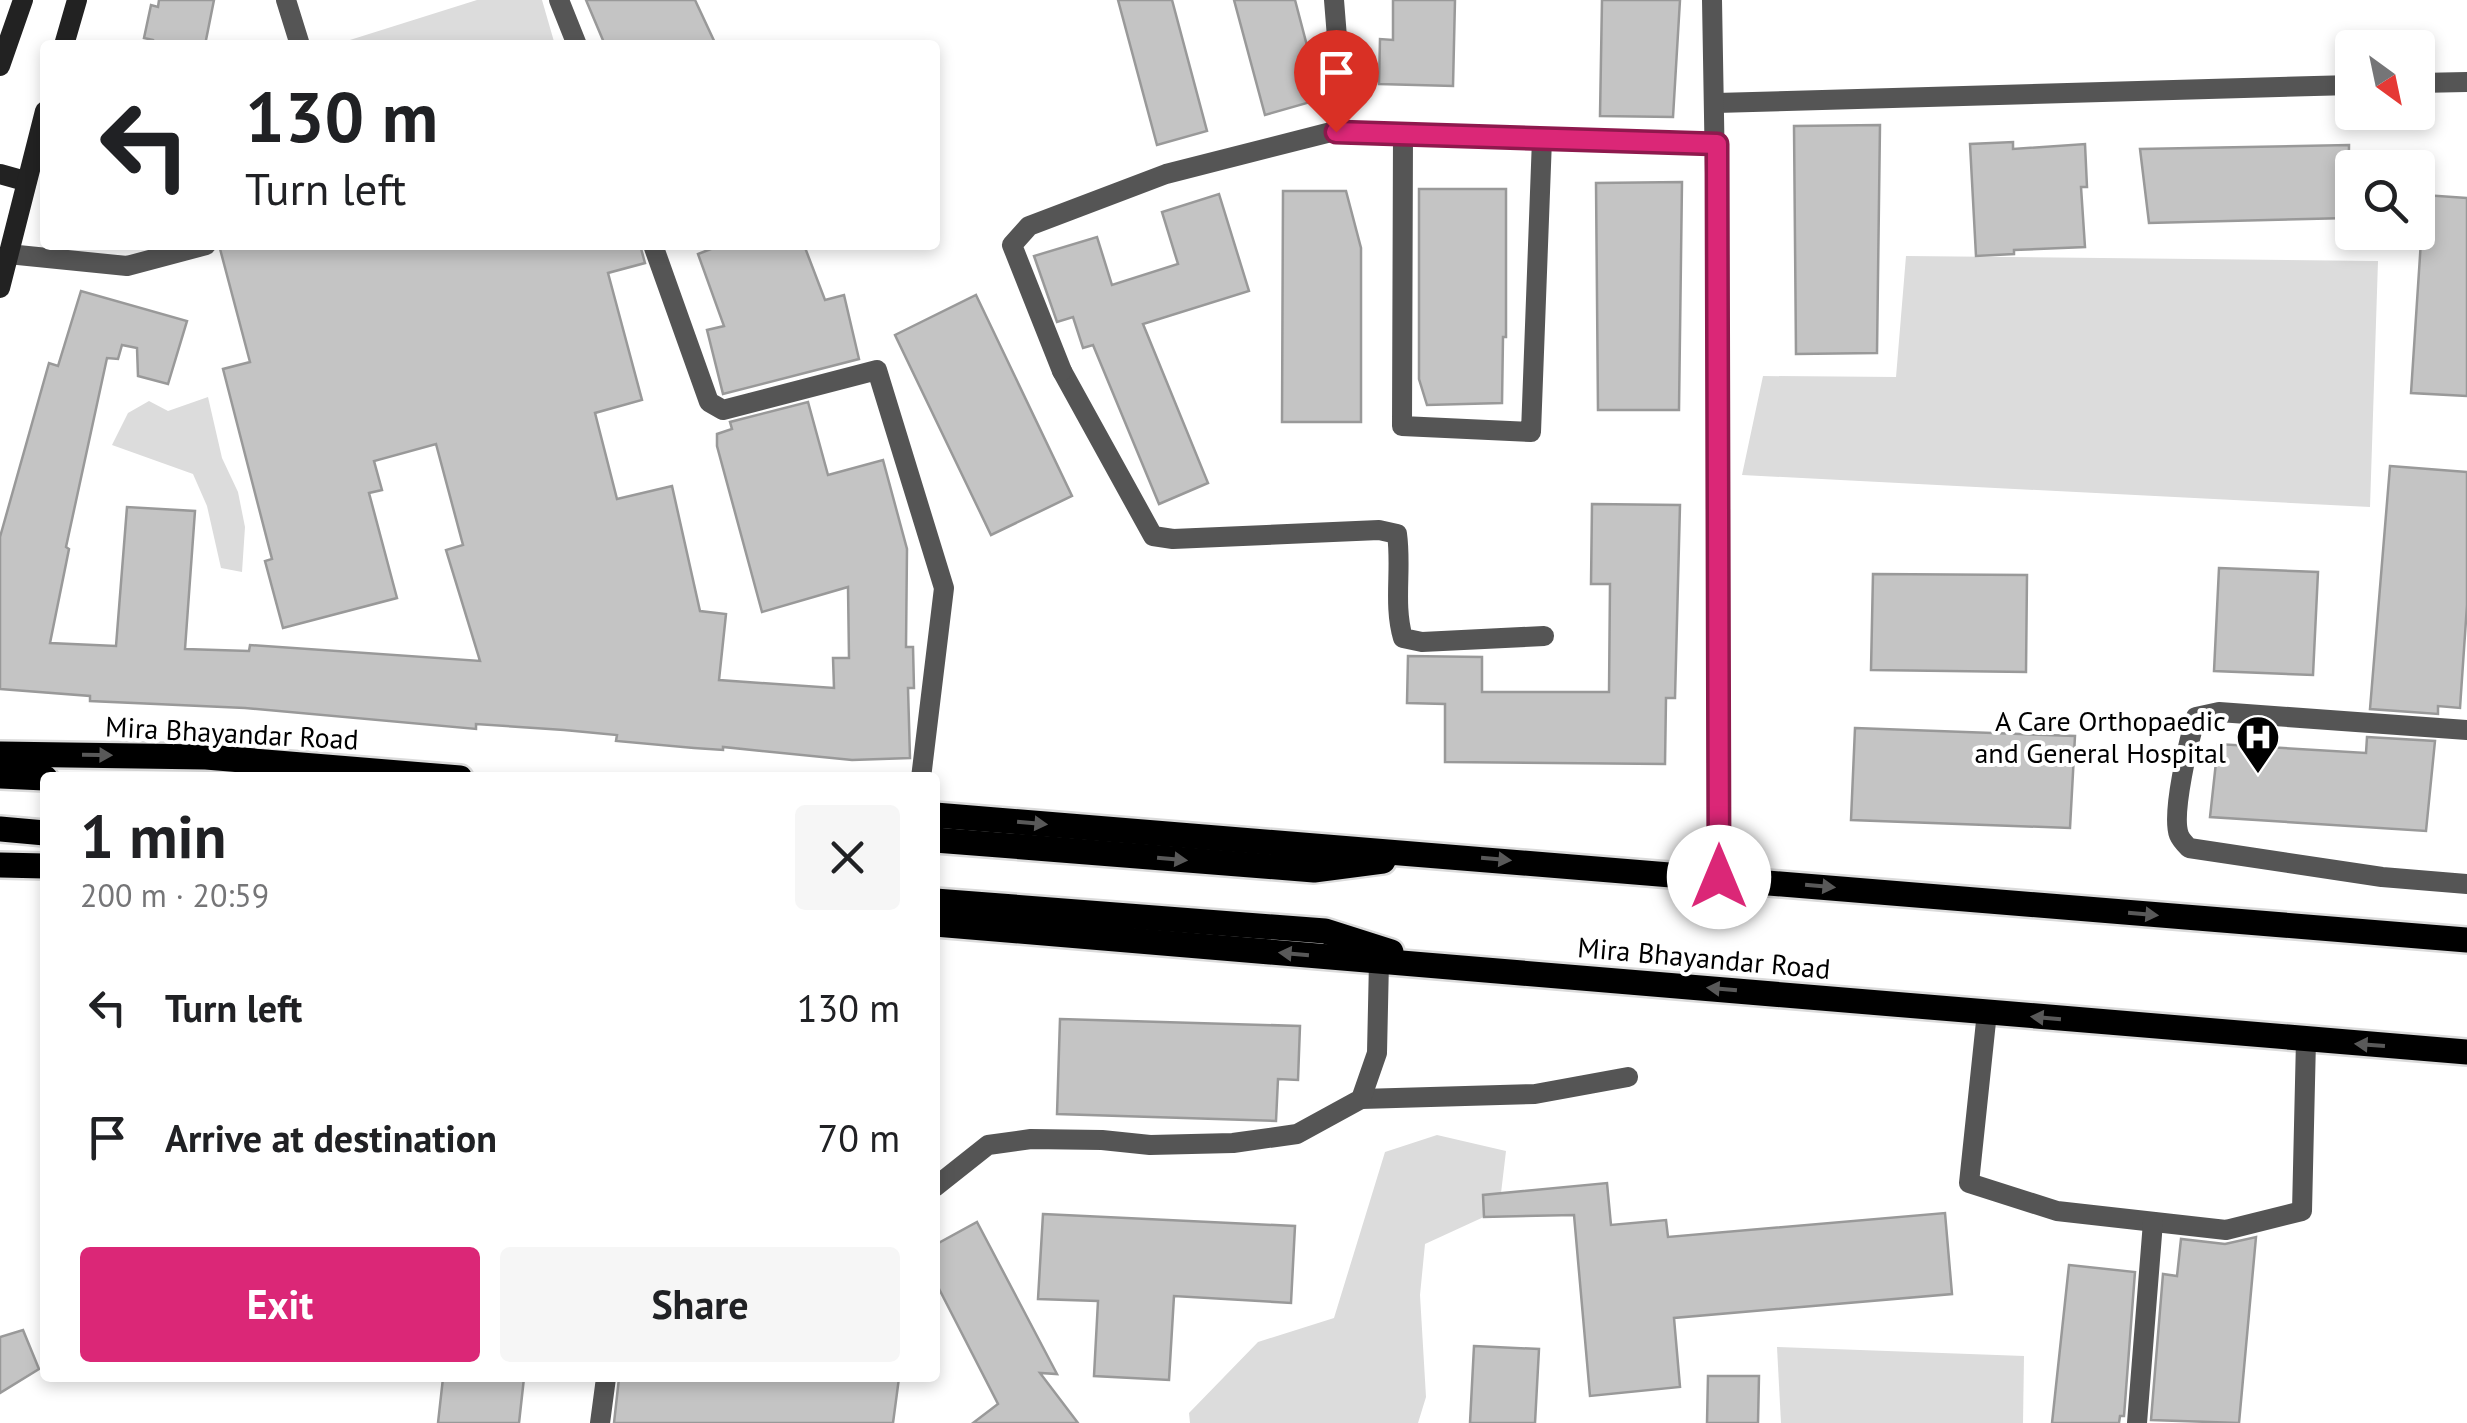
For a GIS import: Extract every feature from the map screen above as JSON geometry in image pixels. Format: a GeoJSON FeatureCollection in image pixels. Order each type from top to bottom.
{"type":"FeatureCollection","features":[{"type":"Feature","properties":{"kind":"main road"},"geometry":{"type":"LineString","coordinates":[[0,66],[22,0]]}},
{"type":"Feature","properties":{"kind":"main road"},"geometry":{"type":"LineString","coordinates":[[65,40],[77,0]]}},
{"type":"Feature","properties":{"kind":"main road"},"geometry":{"type":"LineString","coordinates":[[0,288],[40,128]]}},
{"type":"Feature","properties":{"kind":"main road"},"geometry":{"type":"LineString","coordinates":[[0,174],[25,181]]}},
{"type":"Feature","properties":{"kind":"main road","name":"Mira Bhayandar Road"},"geometry":{"type":"LineString","coordinates":[[0,754],[206,758],[384,772]]}},
{"type":"Feature","properties":{"kind":"main road"},"geometry":{"type":"LineString","coordinates":[[0,776],[40,778]]}},
{"type":"Feature","properties":{"kind":"main road"},"geometry":{"type":"LineString","coordinates":[[940,815],[2467,940]]}},
{"type":"Feature","properties":{"kind":"main road"},"geometry":{"type":"LineString","coordinates":[[0,829],[40,833]]}},
{"type":"Feature","properties":{"kind":"main road"},"geometry":{"type":"LineString","coordinates":[[940,840],[1314,870],[1440,855]]}},
{"type":"Feature","properties":{"kind":"main road"},"geometry":{"type":"LineString","coordinates":[[0,865],[40,866]]}},
{"type":"Feature","properties":{"kind":"main road"},"geometry":{"type":"LineString","coordinates":[[940,901],[1325,931],[1433,965]]}},
{"type":"Feature","properties":{"kind":"main road","name":"Mira Bhayandar Road"},"geometry":{"type":"LineString","coordinates":[[940,924],[2467,1052]]}},
{"type":"Feature","properties":{"kind":"street"},"geometry":{"type":"LineString","coordinates":[[286,0],[298,40]]}},
{"type":"Feature","properties":{"kind":"street"},"geometry":{"type":"LineString","coordinates":[[559,0],[576,40]]}},
{"type":"Feature","properties":{"kind":"street"},"geometry":{"type":"LineString","coordinates":[[1334,0],[1342,100],[1336,132]]}},
{"type":"Feature","properties":{"kind":"street"},"geometry":{"type":"LineString","coordinates":[[1712,0],[1717,144],[1719,877]]}},
{"type":"Feature","properties":{"kind":"street"},"geometry":{"type":"LineString","coordinates":[[2435,83],[2467,82]]}},
{"type":"Feature","properties":{"kind":"street"},"geometry":{"type":"LineString","coordinates":[[1716,103],[2335,85]]}},
{"type":"Feature","properties":{"kind":"street"},"geometry":{"type":"LineString","coordinates":[[1544,636],[1422,642],[1403,638],[1397,617],[1397,534],[1379,530],[1173,539],[1153,536],[1062,371],[1012,245],[1028,226],[1166,174],[1336,132],[1717,144]]}},
{"type":"Feature","properties":{"kind":"street"},"geometry":{"type":"LineString","coordinates":[[1403,134],[1402,426],[1531,432],[1542,138]]}},
{"type":"Feature","properties":{"kind":"street"},"geometry":{"type":"LineString","coordinates":[[8,254],[128,266],[187,250]]}},
{"type":"Feature","properties":{"kind":"street"},"geometry":{"type":"LineString","coordinates":[[655,250],[709,402],[723,410],[877,370],[944,588],[921,772]]}},
{"type":"Feature","properties":{"kind":"street"},"geometry":{"type":"LineString","coordinates":[[2467,730],[2220,712],[2196,717],[2185,760],[2178,834],[2188,848],[2382,877],[2467,884]]}},
{"type":"Feature","properties":{"kind":"street"},"geometry":{"type":"LineString","coordinates":[[1360,1099],[1378,1053],[1379,961]]}},
{"type":"Feature","properties":{"kind":"street"},"geometry":{"type":"LineString","coordinates":[[1987,1012],[1968,1184],[2057,1212],[2226,1230],[2302,1211],[2306,1040]]}},
{"type":"Feature","properties":{"kind":"street"},"geometry":{"type":"LineString","coordinates":[[940,1183],[988,1145],[1031,1138],[1150,1145],[1234,1143],[1297,1134],[1360,1099],[1535,1094],[1628,1077]]}},
{"type":"Feature","properties":{"kind":"street"},"geometry":{"type":"LineString","coordinates":[[2137,1423],[2153,1222]]}},
{"type":"Feature","properties":{"kind":"street"},"geometry":{"type":"LineString","coordinates":[[600,1423],[605,1382]]}},
{"type":"Feature","properties":{"kind":"shaded area"},"geometry":{"type":"Polygon","coordinates":[[[477,0],[542,0],[554,40],[350,40],[477,0]]]}},
{"type":"Feature","properties":{"kind":"shaded area"},"geometry":{"type":"Polygon","coordinates":[[[1906,256],[2378,261],[2370,507],[1742,475],[1763,376],[1896,377],[1906,256]]]}},
{"type":"Feature","properties":{"kind":"shaded area"},"geometry":{"type":"Polygon","coordinates":[[[208,397],[222,458],[238,492],[245,527],[242,572],[221,568],[207,506],[193,474],[112,445],[128,413],[149,401],[168,411],[208,397]]]}},
{"type":"Feature","properties":{"kind":"shaded area"},"geometry":{"type":"Polygon","coordinates":[[[1437,1135],[1506,1151],[1499,1210],[1425,1244],[1420,1295],[1426,1397],[1418,1423],[1190,1423],[1189,1413],[1258,1342],[1334,1318],[1385,1152],[1437,1135]]]}},
{"type":"Feature","properties":{"kind":"shaded area"},"geometry":{"type":"Polygon","coordinates":[[[1777,1347],[2024,1356],[2023,1423],[1781,1423],[1777,1347]]]}},
{"type":"Feature","properties":{"kind":"building"},"geometry":{"type":"Polygon","coordinates":[[[159,0],[214,0],[206,40],[144,38],[151,5],[158,7],[159,0]]]}},
{"type":"Feature","properties":{"kind":"building"},"geometry":{"type":"Polygon","coordinates":[[[586,0],[695,0],[714,40],[603,40],[586,0]]]}},
{"type":"Feature","properties":{"kind":"building"},"geometry":{"type":"Polygon","coordinates":[[[1118,0],[1172,0],[1207,131],[1157,145],[1118,0]]]}},
{"type":"Feature","properties":{"kind":"building"},"geometry":{"type":"Polygon","coordinates":[[[1234,0],[1295,0],[1321,99],[1265,115],[1234,0]]]}},
{"type":"Feature","properties":{"kind":"building"},"geometry":{"type":"Polygon","coordinates":[[[1393,0],[1455,0],[1453,86],[1379,84],[1380,39],[1393,40],[1393,0]]]}},
{"type":"Feature","properties":{"kind":"building"},"geometry":{"type":"Polygon","coordinates":[[[1602,0],[1680,0],[1673,117],[1600,116],[1602,0]]]}},
{"type":"Feature","properties":{"kind":"building"},"geometry":{"type":"Polygon","coordinates":[[[1880,125],[1877,353],[1796,354],[1794,126],[1880,125]]]}},
{"type":"Feature","properties":{"kind":"building"},"geometry":{"type":"Polygon","coordinates":[[[2013,142],[2013,149],[2085,144],[2087,187],[2081,187],[2085,247],[1976,256],[1970,144],[2013,142]]]}},
{"type":"Feature","properties":{"kind":"building"},"geometry":{"type":"Polygon","coordinates":[[[2349,145],[2349,150],[2335,150],[2335,218],[2149,223],[2140,149],[2349,145]]]}},
{"type":"Feature","properties":{"kind":"building"},"geometry":{"type":"Polygon","coordinates":[[[1682,182],[1679,410],[1598,410],[1596,183],[1682,182]]]}},
{"type":"Feature","properties":{"kind":"building"},"geometry":{"type":"Polygon","coordinates":[[[1419,189],[1506,189],[1502,403],[1427,405],[1419,379],[1419,189]]]}},
{"type":"Feature","properties":{"kind":"building"},"geometry":{"type":"Polygon","coordinates":[[[1283,191],[1346,191],[1361,248],[1361,422],[1282,422],[1283,191]]]}},
{"type":"Feature","properties":{"kind":"building"},"geometry":{"type":"Polygon","coordinates":[[[1219,194],[1249,291],[1143,324],[1208,483],[1159,504],[1093,345],[1083,348],[1073,317],[1057,322],[1034,256],[1097,237],[1112,285],[1178,264],[1162,212],[1219,194]]]}},
{"type":"Feature","properties":{"kind":"building"},"geometry":{"type":"Polygon","coordinates":[[[2435,196],[2467,198],[2467,396],[2411,393],[2420,250],[2435,250],[2435,196]]]}},
{"type":"Feature","properties":{"kind":"building"},"geometry":{"type":"Polygon","coordinates":[[[220,250],[641,250],[645,263],[608,273],[642,400],[595,413],[617,499],[672,486],[700,611],[726,614],[719,680],[834,688],[833,658],[849,658],[848,587],[762,612],[717,434],[732,429],[730,422],[808,402],[828,475],[883,460],[907,549],[906,647],[913,647],[914,688],[908,688],[910,758],[852,760],[616,741],[617,735],[564,730],[476,724],[476,729],[245,708],[90,701],[90,696],[0,689],[0,537],[49,363],[58,366],[81,291],[187,321],[168,384],[138,376],[137,348],[122,345],[118,359],[107,358],[66,547],[69,549],[50,643],[116,646],[127,507],[195,511],[185,649],[249,651],[250,645],[480,661],[446,550],[463,545],[436,444],[374,461],[382,490],[369,493],[397,598],[283,628],[265,561],[272,559],[223,369],[250,362],[220,250]]]}},
{"type":"Feature","properties":{"kind":"building"},"geometry":{"type":"Polygon","coordinates":[[[708,250],[806,250],[825,300],[844,295],[859,359],[723,394],[707,330],[724,326],[698,254],[708,250]]]}},
{"type":"Feature","properties":{"kind":"building"},"geometry":{"type":"Polygon","coordinates":[[[976,295],[1072,496],[991,535],[895,335],[976,295]]]}},
{"type":"Feature","properties":{"kind":"building"},"geometry":{"type":"Polygon","coordinates":[[[2390,466],[2467,472],[2467,605],[2460,708],[2438,706],[2438,714],[2370,709],[2390,466]]]}},
{"type":"Feature","properties":{"kind":"building"},"geometry":{"type":"Polygon","coordinates":[[[1592,504],[1680,505],[1675,698],[1666,698],[1665,764],[1445,762],[1445,704],[1407,703],[1408,656],[1482,657],[1482,692],[1609,692],[1610,584],[1591,584],[1592,504]]]}},
{"type":"Feature","properties":{"kind":"building"},"geometry":{"type":"Polygon","coordinates":[[[2219,568],[2318,572],[2313,675],[2214,671],[2219,568]]]}},
{"type":"Feature","properties":{"kind":"building"},"geometry":{"type":"Polygon","coordinates":[[[1873,574],[2027,575],[2026,672],[1871,670],[1873,574]]]}},
{"type":"Feature","properties":{"kind":"building"},"geometry":{"type":"Polygon","coordinates":[[[1855,728],[2075,736],[2070,828],[1851,820],[1855,728]]]}},
{"type":"Feature","properties":{"kind":"building"},"geometry":{"type":"Polygon","coordinates":[[[2367,737],[2435,741],[2426,831],[2210,817],[2218,744],[2366,753],[2367,737]]]}},
{"type":"Feature","properties":{"kind":"building"},"geometry":{"type":"Polygon","coordinates":[[[1060,1019],[1300,1026],[1298,1080],[1278,1079],[1276,1121],[1057,1114],[1060,1019]]]}},
{"type":"Feature","properties":{"kind":"building"},"geometry":{"type":"Polygon","coordinates":[[[1607,1183],[1611,1225],[1666,1220],[1668,1237],[1945,1213],[1952,1294],[1674,1318],[1680,1387],[1590,1396],[1574,1215],[1484,1217],[1483,1195],[1607,1183]]]}},
{"type":"Feature","properties":{"kind":"building"},"geometry":{"type":"Polygon","coordinates":[[[1043,1214],[1295,1226],[1291,1303],[1174,1296],[1169,1380],[1094,1376],[1098,1301],[1038,1299],[1043,1214]]]}},
{"type":"Feature","properties":{"kind":"building"},"geometry":{"type":"Polygon","coordinates":[[[977,1222],[1057,1374],[1040,1373],[1078,1423],[973,1423],[998,1404],[940,1291],[940,1242],[977,1222]]]}},
{"type":"Feature","properties":{"kind":"building"},"geometry":{"type":"Polygon","coordinates":[[[2256,1237],[2239,1423],[2151,1420],[2163,1274],[2177,1276],[2181,1239],[2225,1244],[2256,1237]]]}},
{"type":"Feature","properties":{"kind":"building"},"geometry":{"type":"Polygon","coordinates":[[[2069,1265],[2135,1272],[2124,1416],[2120,1416],[2119,1423],[2052,1423],[2069,1265]]]}},
{"type":"Feature","properties":{"kind":"building"},"geometry":{"type":"Polygon","coordinates":[[[23,1330],[39,1369],[0,1393],[0,1337],[23,1330]]]}},
{"type":"Feature","properties":{"kind":"building"},"geometry":{"type":"Polygon","coordinates":[[[1474,1346],[1539,1349],[1535,1423],[1470,1423],[1474,1346]]]}},
{"type":"Feature","properties":{"kind":"building"},"geometry":{"type":"Polygon","coordinates":[[[1708,1376],[1759,1376],[1758,1423],[1707,1423],[1708,1376]]]}},
{"type":"Feature","properties":{"kind":"building"},"geometry":{"type":"Polygon","coordinates":[[[443,1382],[524,1382],[519,1423],[438,1423],[443,1382]]]}},
{"type":"Feature","properties":{"kind":"building"},"geometry":{"type":"Polygon","coordinates":[[[619,1382],[898,1382],[893,1423],[614,1423],[619,1382]]]}},
{"type":"Feature","properties":{"kind":"place","name":"A Care Orthopaedic and General Hospital"},"geometry":{"type":"Point","coordinates":[2258,775]}},
{"type":"Feature","properties":{"kind":"route"},"geometry":{"type":"LineString","coordinates":[[1336,132],[1717,144],[1719,877]]}}]}
